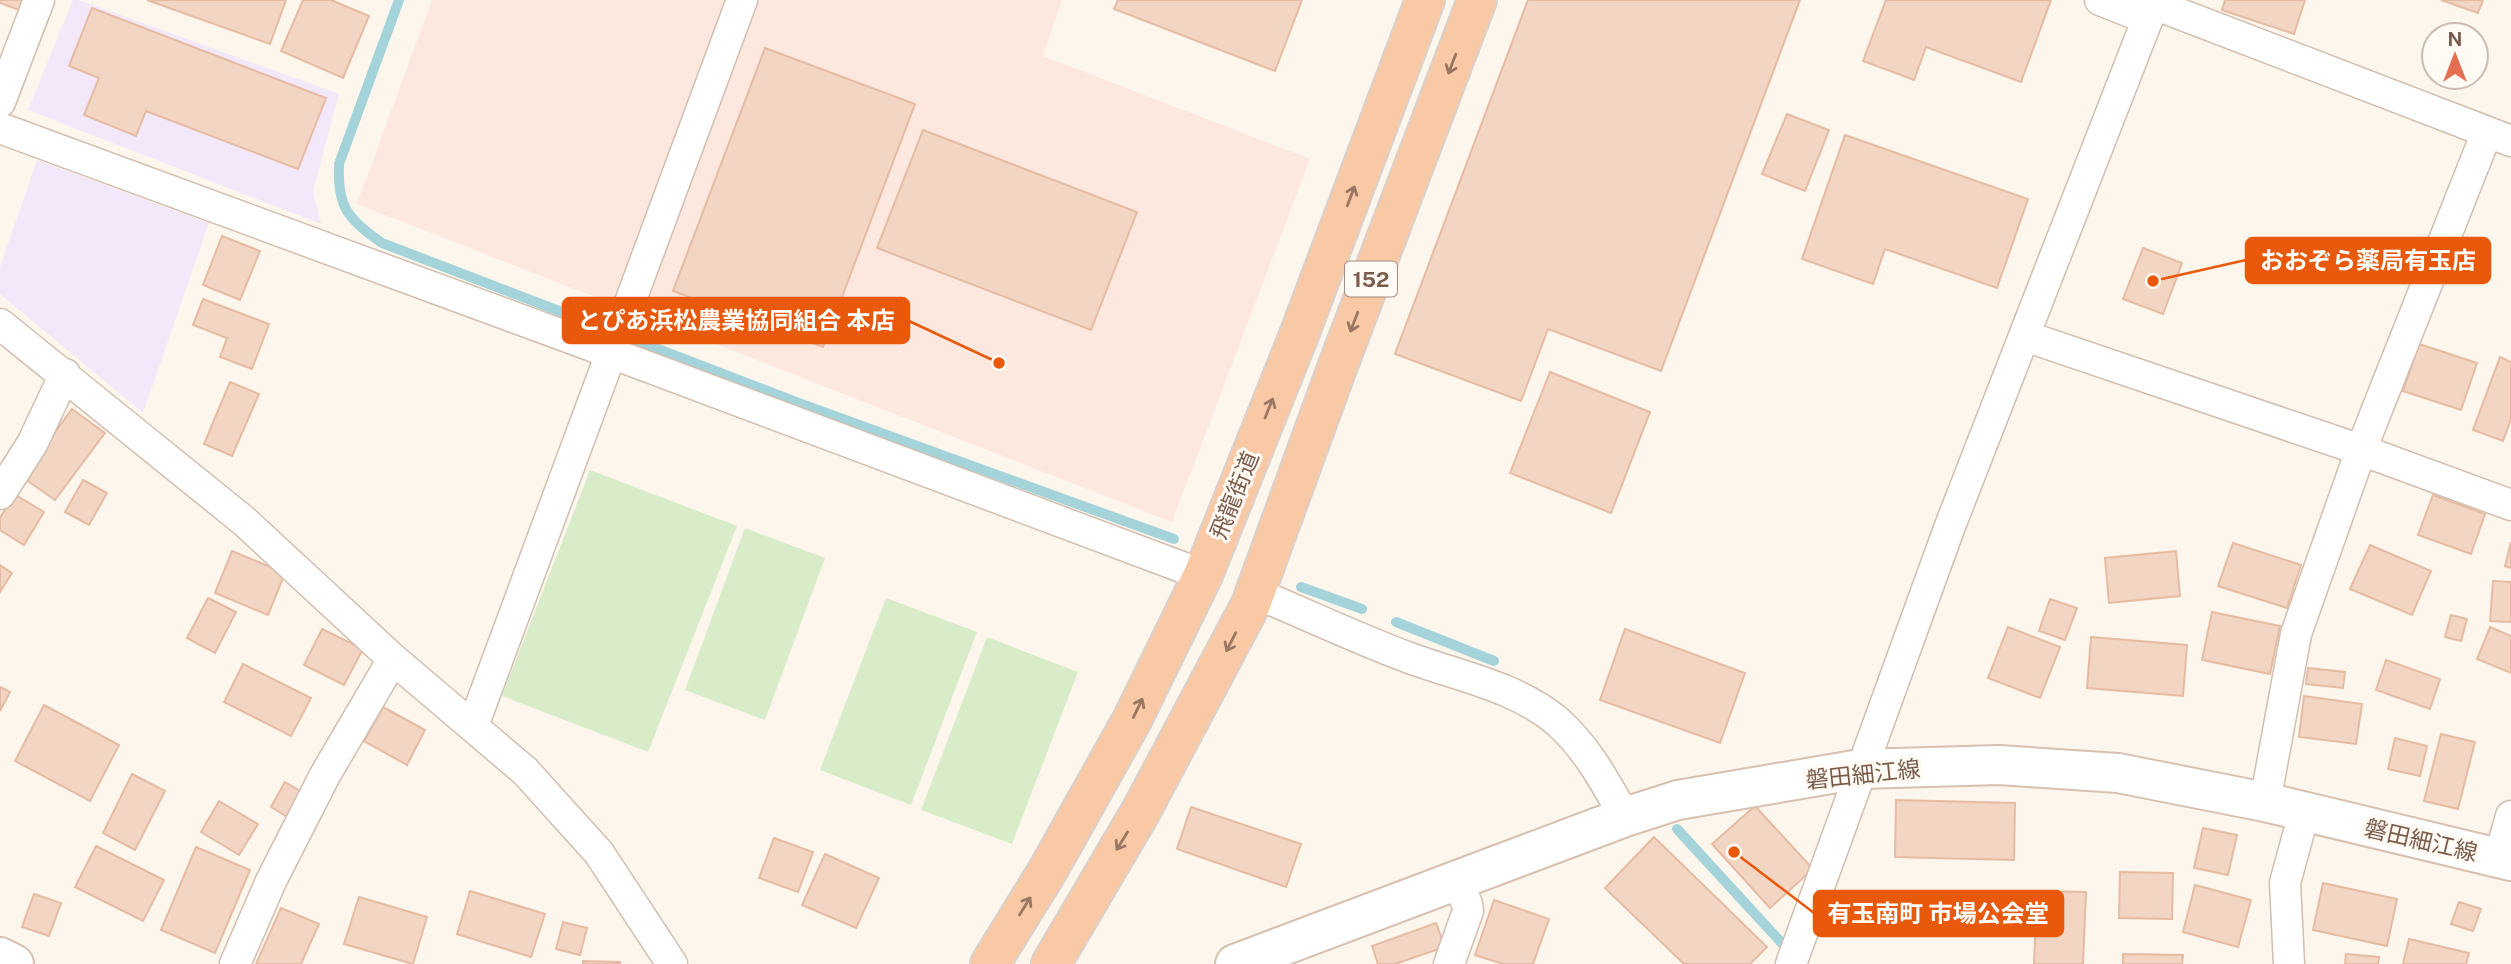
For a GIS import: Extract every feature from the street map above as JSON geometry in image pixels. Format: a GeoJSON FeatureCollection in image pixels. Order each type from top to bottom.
{"type":"FeatureCollection","features":[{"type":"Feature","properties":{"kind":"highway","name":"飛龍街道"},"geometry":{"type":"LineString","coordinates":[[990,964],[1048,870],[1132,720],[1209,558],[1299,335],[1425,0]]}},
{"type":"Feature","properties":{"kind":"highway","name":"152"},"geometry":{"type":"LineString","coordinates":[[1051,964],[1180,740],[1261,577],[1476,0]]}},
{"type":"Feature","properties":{"kind":"main road","name":"磐田細江線"},"geometry":{"type":"LineString","coordinates":[[1235,964],[1625,817],[1678,800],[1860,769],[1999,765],[2118,773],[2265,802],[2505,860]]}},
{"type":"Feature","properties":{"kind":"main road"},"geometry":{"type":"LineString","coordinates":[[0,957],[14,964]]}},
{"type":"Feature","properties":{"kind":"street"},"geometry":{"type":"LineString","coordinates":[[0,102],[39,0]]}},
{"type":"Feature","properties":{"kind":"street"},"geometry":{"type":"LineString","coordinates":[[473,726],[742,0]]}},
{"type":"Feature","properties":{"kind":"street"},"geometry":{"type":"LineString","coordinates":[[2100,0],[2153,8],[2499,136],[2361,450],[2296,634],[2265,802]]}},
{"type":"Feature","properties":{"kind":"street"},"geometry":{"type":"LineString","coordinates":[[1794,956],[1950,526],[2153,8]]}},
{"type":"Feature","properties":{"kind":"street"},"geometry":{"type":"LineString","coordinates":[[0,128],[611,353],[1209,558]]}},
{"type":"Feature","properties":{"kind":"street"},"geometry":{"type":"LineString","coordinates":[[0,324],[244,521],[393,659],[525,771],[599,853],[672,964]]}},
{"type":"Feature","properties":{"kind":"street"},"geometry":{"type":"LineString","coordinates":[[2025,336],[2361,450],[2511,505]]}},
{"type":"Feature","properties":{"kind":"street"},"geometry":{"type":"LineString","coordinates":[[0,494],[32,444],[65,374]]}},
{"type":"Feature","properties":{"kind":"street"},"geometry":{"type":"LineString","coordinates":[[1261,577],[1408,657],[1495,688],[1539,709],[1557,721],[1593,761],[1625,817]]}},
{"type":"Feature","properties":{"kind":"street"},"geometry":{"type":"LineString","coordinates":[[235,964],[271,881],[325,775],[393,659]]}},
{"type":"Feature","properties":{"kind":"street"},"geometry":{"type":"LineString","coordinates":[[2289,964],[2285,883],[2304,813]]}},
{"type":"Feature","properties":{"kind":"street"},"geometry":{"type":"LineString","coordinates":[[2505,860],[2511,816]]}},
{"type":"Feature","properties":{"kind":"street"},"geometry":{"type":"LineString","coordinates":[[1449,964],[1468,911],[1457,881]]}},
{"type":"Feature","properties":{"kind":"shaded area"},"geometry":{"type":"Polygon","coordinates":[[[73,0],[339,94],[313,191],[321,224],[28,110],[73,0]]]}},
{"type":"Feature","properties":{"kind":"shaded area"},"geometry":{"type":"Polygon","coordinates":[[[432,0],[1062,0],[1043,56],[1310,159],[1172,522],[357,204],[432,0]]]}},
{"type":"Feature","properties":{"kind":"shaded area"},"geometry":{"type":"Polygon","coordinates":[[[37,160],[209,223],[143,413],[0,294],[0,267],[37,160]]]}},
{"type":"Feature","properties":{"kind":"green space"},"geometry":{"type":"Polygon","coordinates":[[[590,470],[737,526],[648,752],[502,696],[590,470]]]}},
{"type":"Feature","properties":{"kind":"green space"},"geometry":{"type":"Polygon","coordinates":[[[745,528],[825,558],[765,720],[685,690],[745,528]]]}},
{"type":"Feature","properties":{"kind":"green space"},"geometry":{"type":"Polygon","coordinates":[[[886,598],[977,632],[911,805],[820,770],[886,598]]]}},
{"type":"Feature","properties":{"kind":"green space"},"geometry":{"type":"Polygon","coordinates":[[[987,637],[1078,672],[1012,844],[921,810],[987,637]]]}},
{"type":"Feature","properties":{"kind":"building"},"geometry":{"type":"Polygon","coordinates":[[[0,0],[26,0],[22,11],[0,3],[0,0]]]}},
{"type":"Feature","properties":{"kind":"building"},"geometry":{"type":"Polygon","coordinates":[[[147,0],[286,0],[270,44],[147,0]]]}},
{"type":"Feature","properties":{"kind":"building"},"geometry":{"type":"Polygon","coordinates":[[[303,0],[331,0],[369,16],[343,78],[281,51],[303,0]]]}},
{"type":"Feature","properties":{"kind":"building"},"geometry":{"type":"Polygon","coordinates":[[[1118,0],[1302,0],[1275,71],[1114,9],[1118,0]]]}},
{"type":"Feature","properties":{"kind":"building"},"geometry":{"type":"Polygon","coordinates":[[[1528,0],[1800,0],[1661,371],[1548,329],[1521,401],[1395,354],[1528,0]]]}},
{"type":"Feature","properties":{"kind":"building"},"geometry":{"type":"Polygon","coordinates":[[[1886,0],[2051,0],[2021,82],[1926,47],[1914,80],[1863,61],[1886,0]]]}},
{"type":"Feature","properties":{"kind":"building"},"geometry":{"type":"Polygon","coordinates":[[[2225,0],[2305,0],[2294,34],[2222,10],[2225,0]]]}},
{"type":"Feature","properties":{"kind":"building"},"geometry":{"type":"Polygon","coordinates":[[[2441,0],[2483,0],[2478,13],[2441,0]]]}},
{"type":"Feature","properties":{"kind":"building"},"geometry":{"type":"Polygon","coordinates":[[[92,8],[326,98],[298,169],[146,111],[136,136],[84,115],[99,78],[69,66],[92,8]]]}},
{"type":"Feature","properties":{"kind":"building"},"geometry":{"type":"Polygon","coordinates":[[[765,48],[915,104],[823,347],[673,291],[765,48]]]}},
{"type":"Feature","properties":{"kind":"building"},"geometry":{"type":"Polygon","coordinates":[[[1787,114],[1829,130],[1805,191],[1762,174],[1787,114]]]}},
{"type":"Feature","properties":{"kind":"building"},"geometry":{"type":"Polygon","coordinates":[[[923,130],[1137,212],[1091,330],[877,248],[923,130]]]}},
{"type":"Feature","properties":{"kind":"building"},"geometry":{"type":"Polygon","coordinates":[[[1845,135],[2028,199],[1997,288],[1885,249],[1873,284],[1802,259],[1845,135]]]}},
{"type":"Feature","properties":{"kind":"building"},"geometry":{"type":"Polygon","coordinates":[[[222,236],[260,251],[240,300],[203,285],[222,236]]]}},
{"type":"Feature","properties":{"kind":"building"},"geometry":{"type":"Polygon","coordinates":[[[2143,248],[2182,263],[2163,314],[2123,299],[2143,248]]]}},
{"type":"Feature","properties":{"kind":"building"},"geometry":{"type":"Polygon","coordinates":[[[203,299],[269,324],[252,369],[220,357],[227,338],[193,325],[203,299]]]}},
{"type":"Feature","properties":{"kind":"building"},"geometry":{"type":"Polygon","coordinates":[[[2419,344],[2477,363],[2461,410],[2403,391],[2419,344]]]}},
{"type":"Feature","properties":{"kind":"building"},"geometry":{"type":"Polygon","coordinates":[[[2500,357],[2511,362],[2511,419],[2503,441],[2473,430],[2500,357]]]}},
{"type":"Feature","properties":{"kind":"building"},"geometry":{"type":"Polygon","coordinates":[[[1550,372],[1650,412],[1611,513],[1510,473],[1550,372]]]}},
{"type":"Feature","properties":{"kind":"building"},"geometry":{"type":"Polygon","coordinates":[[[230,382],[259,394],[232,456],[204,444],[230,382]]]}},
{"type":"Feature","properties":{"kind":"building"},"geometry":{"type":"Polygon","coordinates":[[[72,409],[105,433],[55,500],[22,477],[72,409]]]}},
{"type":"Feature","properties":{"kind":"building"},"geometry":{"type":"Polygon","coordinates":[[[83,480],[107,493],[89,525],[65,512],[83,480]]]}},
{"type":"Feature","properties":{"kind":"building"},"geometry":{"type":"Polygon","coordinates":[[[14,494],[44,512],[24,545],[0,530],[0,518],[14,494]]]}},
{"type":"Feature","properties":{"kind":"building"},"geometry":{"type":"Polygon","coordinates":[[[2433,495],[2485,514],[2471,554],[2418,535],[2433,495]]]}},
{"type":"Feature","properties":{"kind":"building"},"geometry":{"type":"Polygon","coordinates":[[[2511,542],[2511,568],[2505,566],[2511,542]]]}},
{"type":"Feature","properties":{"kind":"building"},"geometry":{"type":"Polygon","coordinates":[[[2233,543],[2301,565],[2287,608],[2218,586],[2233,543]]]}},
{"type":"Feature","properties":{"kind":"building"},"geometry":{"type":"Polygon","coordinates":[[[2370,545],[2431,571],[2412,615],[2350,589],[2370,545]]]}},
{"type":"Feature","properties":{"kind":"building"},"geometry":{"type":"Polygon","coordinates":[[[232,551],[285,573],[268,615],[215,593],[232,551]]]}},
{"type":"Feature","properties":{"kind":"building"},"geometry":{"type":"Polygon","coordinates":[[[2176,551],[2180,596],[2109,603],[2105,558],[2176,551]]]}},
{"type":"Feature","properties":{"kind":"building"},"geometry":{"type":"Polygon","coordinates":[[[0,565],[12,573],[0,592],[0,565]]]}},
{"type":"Feature","properties":{"kind":"building"},"geometry":{"type":"Polygon","coordinates":[[[2493,581],[2511,582],[2511,622],[2490,621],[2493,581]]]}},
{"type":"Feature","properties":{"kind":"building"},"geometry":{"type":"Polygon","coordinates":[[[208,598],[236,612],[215,653],[187,638],[208,598]]]}},
{"type":"Feature","properties":{"kind":"building"},"geometry":{"type":"Polygon","coordinates":[[[2050,599],[2077,608],[2065,640],[2039,631],[2050,599]]]}},
{"type":"Feature","properties":{"kind":"building"},"geometry":{"type":"Polygon","coordinates":[[[2212,612],[2280,626],[2270,674],[2202,660],[2212,612]]]}},
{"type":"Feature","properties":{"kind":"building"},"geometry":{"type":"Polygon","coordinates":[[[2451,615],[2467,619],[2461,641],[2445,637],[2451,615]]]}},
{"type":"Feature","properties":{"kind":"building"},"geometry":{"type":"Polygon","coordinates":[[[2008,627],[2060,647],[2040,698],[1988,678],[2008,627]]]}},
{"type":"Feature","properties":{"kind":"building"},"geometry":{"type":"Polygon","coordinates":[[[2490,627],[2511,636],[2511,673],[2477,659],[2490,627]]]}},
{"type":"Feature","properties":{"kind":"building"},"geometry":{"type":"Polygon","coordinates":[[[322,629],[363,649],[344,685],[304,665],[322,629]]]}},
{"type":"Feature","properties":{"kind":"building"},"geometry":{"type":"Polygon","coordinates":[[[1625,629],[1745,673],[1720,743],[1600,700],[1625,629]]]}},
{"type":"Feature","properties":{"kind":"building"},"geometry":{"type":"Polygon","coordinates":[[[2091,637],[2187,645],[2183,696],[2087,688],[2091,637]]]}},
{"type":"Feature","properties":{"kind":"building"},"geometry":{"type":"Polygon","coordinates":[[[2386,660],[2440,679],[2430,709],[2376,690],[2386,660]]]}},
{"type":"Feature","properties":{"kind":"building"},"geometry":{"type":"Polygon","coordinates":[[[243,664],[311,698],[291,736],[224,702],[243,664]]]}},
{"type":"Feature","properties":{"kind":"building"},"geometry":{"type":"Polygon","coordinates":[[[2308,668],[2345,672],[2343,688],[2306,684],[2308,668]]]}},
{"type":"Feature","properties":{"kind":"building"},"geometry":{"type":"Polygon","coordinates":[[[0,687],[10,692],[0,711],[0,687]]]}},
{"type":"Feature","properties":{"kind":"building"},"geometry":{"type":"Polygon","coordinates":[[[2304,696],[2362,704],[2356,744],[2299,737],[2304,696]]]}},
{"type":"Feature","properties":{"kind":"building"},"geometry":{"type":"Polygon","coordinates":[[[44,705],[119,745],[90,801],[15,761],[44,705]]]}},
{"type":"Feature","properties":{"kind":"building"},"geometry":{"type":"Polygon","coordinates":[[[383,707],[425,730],[407,765],[364,741],[383,707]]]}},
{"type":"Feature","properties":{"kind":"building"},"geometry":{"type":"Polygon","coordinates":[[[2441,734],[2475,742],[2458,809],[2424,801],[2441,734]]]}},
{"type":"Feature","properties":{"kind":"building"},"geometry":{"type":"Polygon","coordinates":[[[2395,738],[2427,746],[2420,776],[2388,769],[2395,738]]]}},
{"type":"Feature","properties":{"kind":"building"},"geometry":{"type":"Polygon","coordinates":[[[132,774],[165,791],[135,850],[103,833],[132,774]]]}},
{"type":"Feature","properties":{"kind":"building"},"geometry":{"type":"Polygon","coordinates":[[[285,782],[309,796],[294,821],[271,807],[285,782]]]}},
{"type":"Feature","properties":{"kind":"building"},"geometry":{"type":"Polygon","coordinates":[[[1896,800],[2015,803],[2014,860],[1895,857],[1896,800]]]}},
{"type":"Feature","properties":{"kind":"building"},"geometry":{"type":"Polygon","coordinates":[[[219,801],[258,824],[239,855],[201,832],[219,801]]]}},
{"type":"Feature","properties":{"kind":"building"},"geometry":{"type":"Polygon","coordinates":[[[1755,806],[1813,869],[1770,908],[1712,844],[1755,806]]]}},
{"type":"Feature","properties":{"kind":"building"},"geometry":{"type":"Polygon","coordinates":[[[1191,807],[1301,844],[1286,887],[1177,849],[1191,807]]]}},
{"type":"Feature","properties":{"kind":"building"},"geometry":{"type":"Polygon","coordinates":[[[2203,828],[2237,835],[2228,875],[2194,868],[2203,828]]]}},
{"type":"Feature","properties":{"kind":"building"},"geometry":{"type":"Polygon","coordinates":[[[1654,837],[1767,947],[1750,964],[1684,964],[1605,888],[1654,837]]]}},
{"type":"Feature","properties":{"kind":"building"},"geometry":{"type":"Polygon","coordinates":[[[774,838],[813,852],[798,892],[759,878],[774,838]]]}},
{"type":"Feature","properties":{"kind":"building"},"geometry":{"type":"Polygon","coordinates":[[[96,846],[164,880],[143,921],[75,887],[96,846]]]}},
{"type":"Feature","properties":{"kind":"building"},"geometry":{"type":"Polygon","coordinates":[[[196,847],[250,870],[215,953],[161,930],[196,847]]]}},
{"type":"Feature","properties":{"kind":"building"},"geometry":{"type":"Polygon","coordinates":[[[825,854],[879,878],[856,928],[802,905],[825,854]]]}},
{"type":"Feature","properties":{"kind":"building"},"geometry":{"type":"Polygon","coordinates":[[[2120,872],[2173,873],[2172,919],[2119,918],[2120,872]]]}},
{"type":"Feature","properties":{"kind":"building"},"geometry":{"type":"Polygon","coordinates":[[[2323,883],[2397,899],[2387,946],[2313,930],[2323,883]]]}},
{"type":"Feature","properties":{"kind":"building"},"geometry":{"type":"Polygon","coordinates":[[[2195,885],[2251,900],[2238,947],[2183,932],[2195,885]]]}},
{"type":"Feature","properties":{"kind":"building"},"geometry":{"type":"Polygon","coordinates":[[[470,891],[545,914],[531,957],[457,934],[470,891]]]}},
{"type":"Feature","properties":{"kind":"building"},"geometry":{"type":"Polygon","coordinates":[[[2037,891],[2086,892],[2083,964],[2034,964],[2037,891]]]}},
{"type":"Feature","properties":{"kind":"building"},"geometry":{"type":"Polygon","coordinates":[[[34,894],[61,903],[49,936],[22,927],[34,894]]]}},
{"type":"Feature","properties":{"kind":"building"},"geometry":{"type":"Polygon","coordinates":[[[359,897],[427,917],[413,964],[344,944],[359,897]]]}},
{"type":"Feature","properties":{"kind":"building"},"geometry":{"type":"Polygon","coordinates":[[[1494,900],[1549,919],[1533,964],[1503,964],[1475,955],[1494,900]]]}},
{"type":"Feature","properties":{"kind":"building"},"geometry":{"type":"Polygon","coordinates":[[[2459,902],[2481,909],[2473,931],[2451,924],[2459,902]]]}},
{"type":"Feature","properties":{"kind":"building"},"geometry":{"type":"Polygon","coordinates":[[[281,908],[319,924],[301,964],[256,964],[281,908]]]}},
{"type":"Feature","properties":{"kind":"building"},"geometry":{"type":"Polygon","coordinates":[[[563,922],[587,928],[580,955],[556,949],[563,922]]]}},
{"type":"Feature","properties":{"kind":"building"},"geometry":{"type":"Polygon","coordinates":[[[1436,923],[1445,947],[1395,964],[1378,964],[1372,946],[1436,923]]]}},
{"type":"Feature","properties":{"kind":"building"},"geometry":{"type":"Polygon","coordinates":[[[2409,939],[2469,953],[2466,964],[2403,964],[2409,939]]]}},
{"type":"Feature","properties":{"kind":"building"},"geometry":{"type":"Polygon","coordinates":[[[2123,954],[2183,955],[2182,964],[2123,964],[2123,954]]]}},
{"type":"Feature","properties":{"kind":"building"},"geometry":{"type":"Polygon","coordinates":[[[2346,954],[2379,957],[2378,964],[2345,964],[2346,954]]]}},
{"type":"Feature","properties":{"kind":"building"},"geometry":{"type":"Polygon","coordinates":[[[583,961],[620,962],[620,964],[583,964],[583,961]]]}},
{"type":"Feature","properties":{"kind":"waterway"},"geometry":{"type":"LineString","coordinates":[[399,0],[339,164],[342,201],[352,218],[382,243],[804,405],[1174,539]]}},
{"type":"Feature","properties":{"kind":"waterway"},"geometry":{"type":"LineString","coordinates":[[1301,587],[1362,609]]}},
{"type":"Feature","properties":{"kind":"waterway"},"geometry":{"type":"LineString","coordinates":[[1396,622],[1494,661]]}},
{"type":"Feature","properties":{"kind":"waterway"},"geometry":{"type":"LineString","coordinates":[[1677,829],[1791,953]]}},
{"type":"Feature","properties":{"kind":"place","name":"おおぞら薬局有玉店"},"geometry":{"type":"Point","coordinates":[2153,281]}},
{"type":"Feature","properties":{"kind":"place","name":"とぴあ浜松農業協同組合 本店"},"geometry":{"type":"Point","coordinates":[999,363]}},
{"type":"Feature","properties":{"kind":"place","name":"有玉南町 市場公会堂"},"geometry":{"type":"Point","coordinates":[1734,852]}}]}
